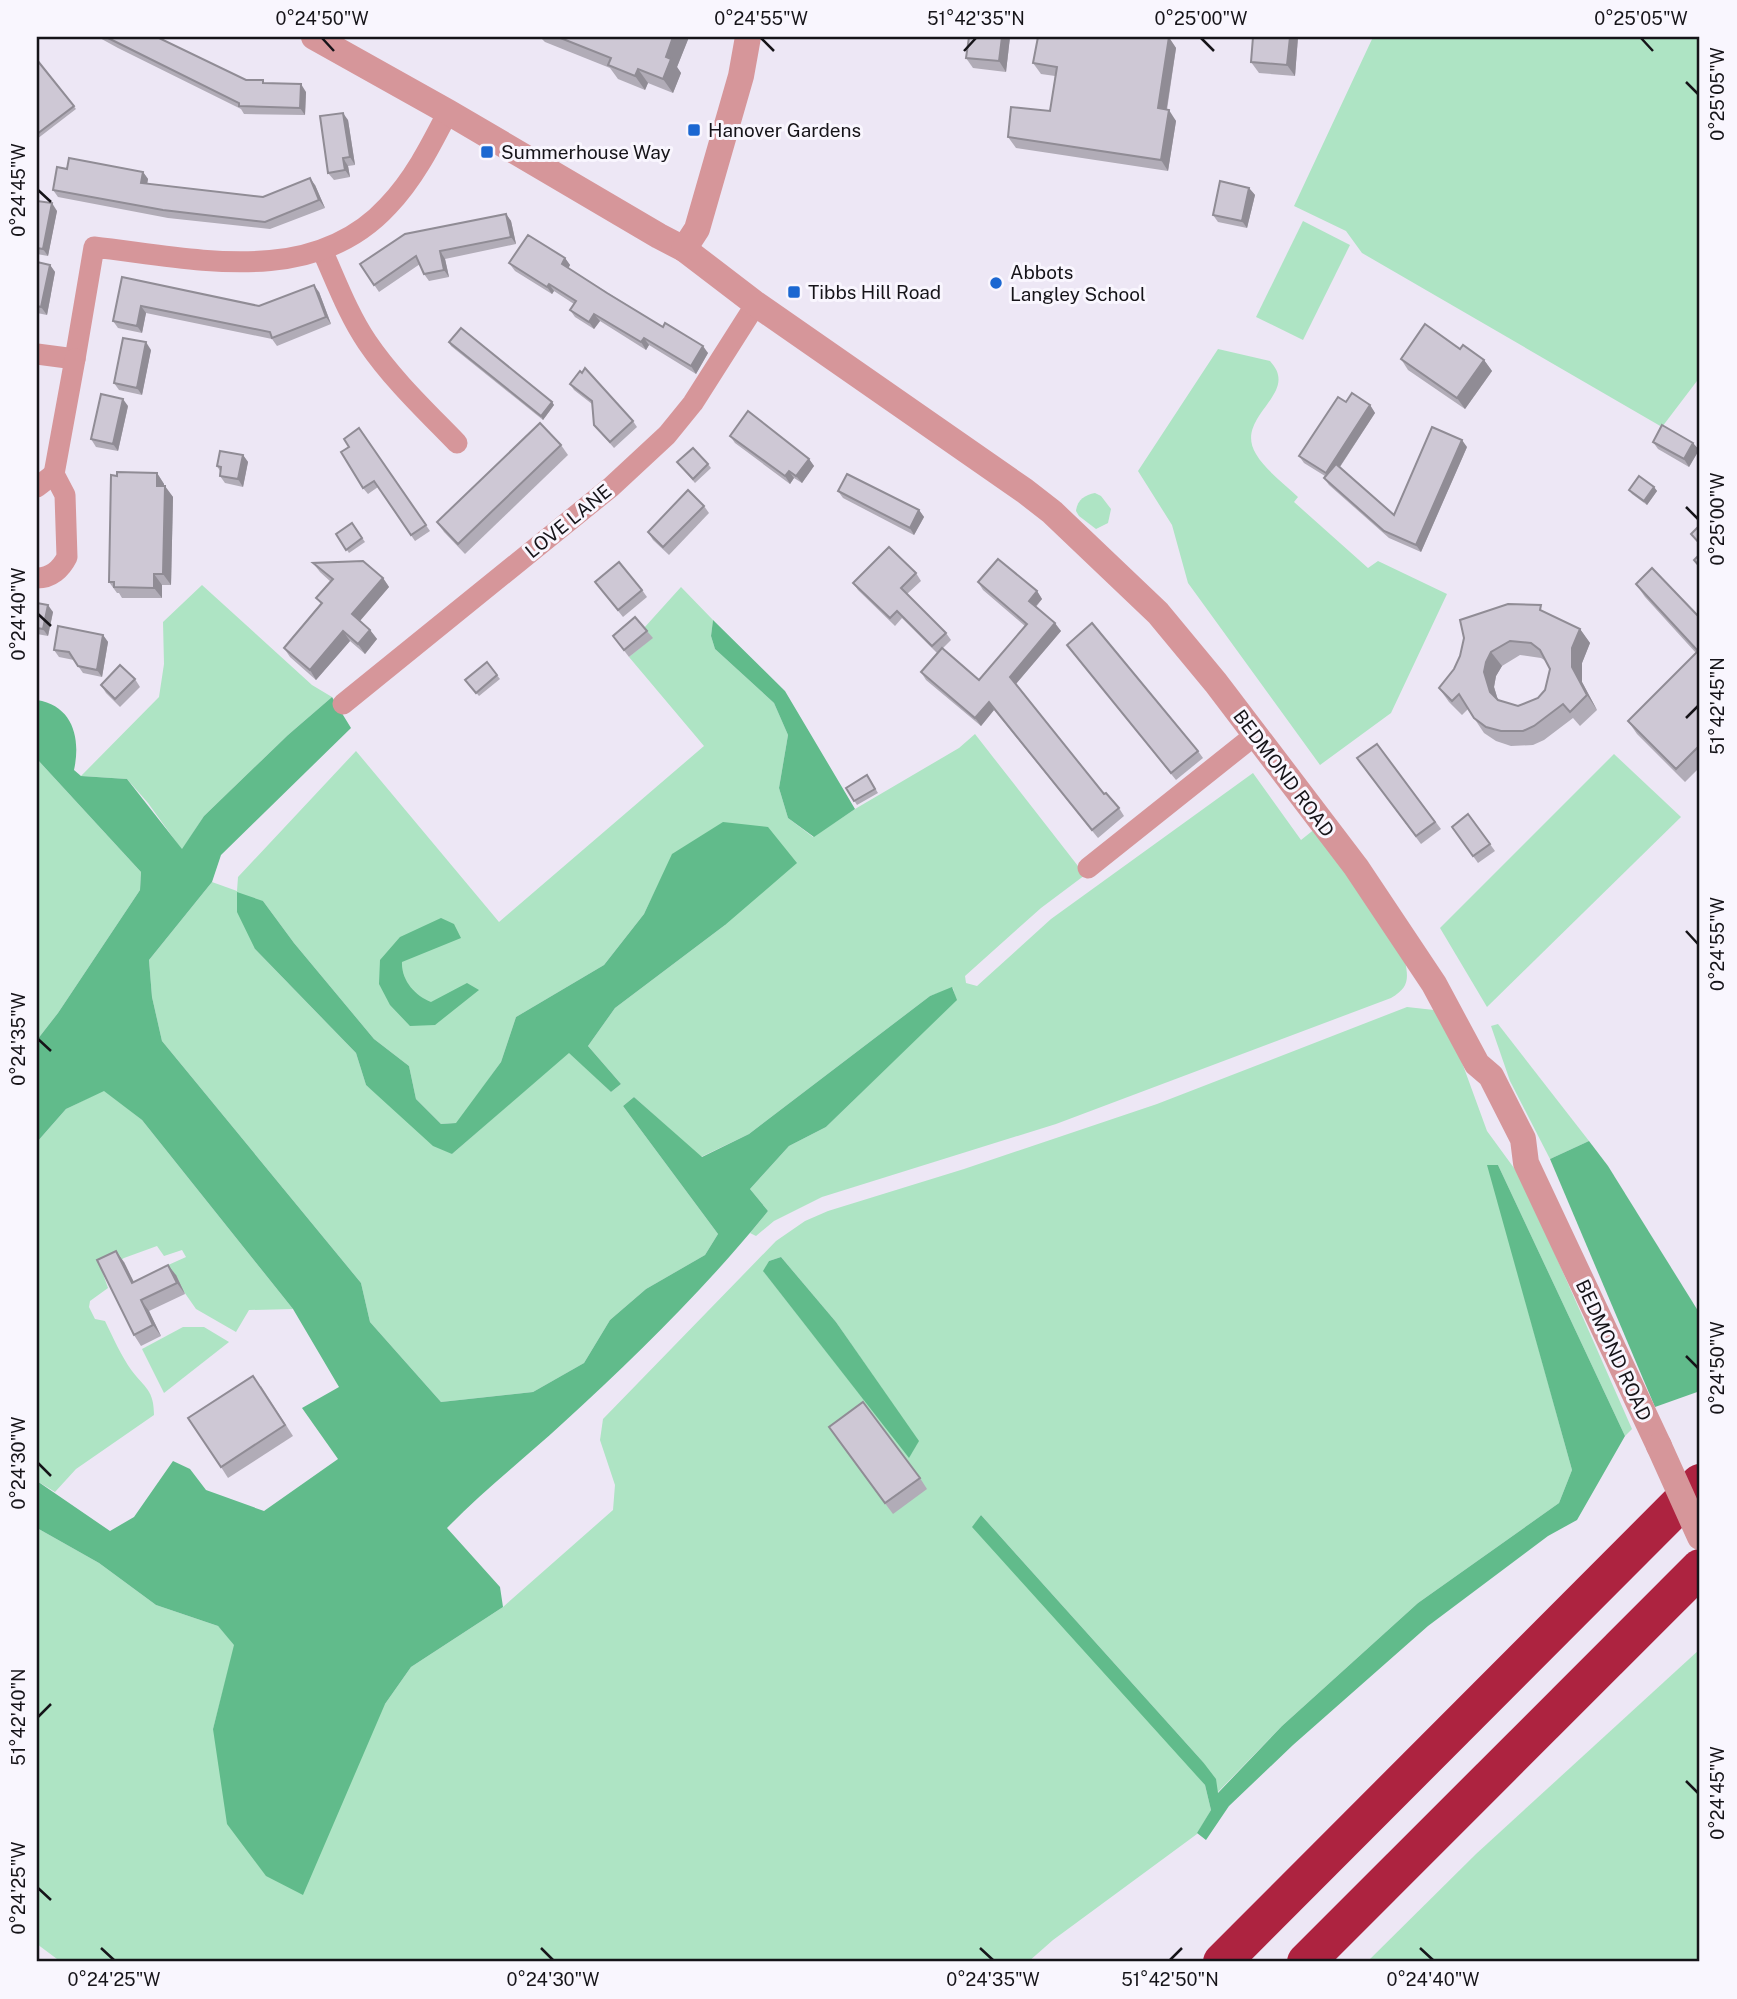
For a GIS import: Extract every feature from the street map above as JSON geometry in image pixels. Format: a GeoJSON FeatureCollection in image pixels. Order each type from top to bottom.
{"type":"FeatureCollection","features":[{"type":"Feature","properties":{"kind":"highway"},"geometry":{"type":"LineString","coordinates":[[1222,1962],[1700,1483]]}},
{"type":"Feature","properties":{"kind":"highway"},"geometry":{"type":"LineString","coordinates":[[1306,1962],[1700,1568]]}},
{"type":"Feature","properties":{"kind":"street"},"geometry":{"type":"LineString","coordinates":[[314,37],[684,249],[756,304]]}},
{"type":"Feature","properties":{"kind":"street"},"geometry":{"type":"LineString","coordinates":[[684,249],[697,229],[741,76],[748,37]]}},
{"type":"Feature","properties":{"kind":"street"},"geometry":{"type":"LineString","coordinates":[[37,487],[54,474],[94,247],[207,262],[275,261],[322,250],[340,243],[368,225],[388,207],[428,152],[448,112]]}},
{"type":"Feature","properties":{"kind":"street"},"geometry":{"type":"LineString","coordinates":[[322,250],[347,307],[365,339],[400,384],[457,443]]}},
{"type":"Feature","properties":{"kind":"street","name":"BEDMOND ROAD"},"geometry":{"type":"LineString","coordinates":[[756,304],[1052,512],[1158,613],[1255,735],[1356,867],[1434,984],[1477,1064],[1491,1076],[1522,1139],[1525,1163],[1700,1537]]}},
{"type":"Feature","properties":{"kind":"street","name":"LOVE LANE"},"geometry":{"type":"LineString","coordinates":[[343,704],[611,487],[667,435],[693,403],[756,304]]}},
{"type":"Feature","properties":{"kind":"street"},"geometry":{"type":"LineString","coordinates":[[37,355],[75,359]]}},
{"type":"Feature","properties":{"kind":"street"},"geometry":{"type":"LineString","coordinates":[[37,578],[56,571],[67,557],[65,495],[62,484],[54,474]]}},
{"type":"Feature","properties":{"kind":"street"},"geometry":{"type":"LineString","coordinates":[[1088,867],[1255,735]]}},
{"type":"Feature","properties":{"kind":"green space"},"geometry":{"type":"Polygon","coordinates":[[[1373,37],[1700,37],[1700,377],[1662,427],[1362,253],[1346,231],[1294,206],[1373,37]]]}},
{"type":"Feature","properties":{"kind":"green space"},"geometry":{"type":"Polygon","coordinates":[[[1303,221],[1350,245],[1303,340],[1256,317],[1303,221]]]}},
{"type":"Feature","properties":{"kind":"green space"},"geometry":{"type":"Polygon","coordinates":[[[1218,349],[1270,361],[1277,371],[1278,384],[1256,422],[1251,442],[1265,466],[1298,497],[1294,502],[1368,568],[1378,561],[1447,594],[1391,713],[1320,765],[1188,583],[1172,525],[1138,471],[1218,349]]]}},
{"type":"Feature","properties":{"kind":"green space"},"geometry":{"type":"Polygon","coordinates":[[[1095,493],[1101,496],[1111,509],[1108,523],[1096,529],[1076,511],[1082,499],[1095,493]]]}},
{"type":"Feature","properties":{"kind":"green space"},"geometry":{"type":"Polygon","coordinates":[[[202,585],[312,685],[332,697],[288,735],[204,816],[182,850],[127,779],[81,776],[159,697],[164,664],[163,622],[202,585]]]}},
{"type":"Feature","properties":{"kind":"green space"},"geometry":{"type":"Polygon","coordinates":[[[681,587],[713,620],[711,636],[715,649],[774,703],[788,735],[779,788],[788,818],[813,837],[959,748],[975,734],[1085,875],[1041,908],[965,976],[966,983],[977,986],[1051,919],[1253,773],[1301,840],[1316,828],[1405,961],[1406,983],[1401,991],[1391,998],[1056,1124],[822,1197],[774,1221],[756,1236],[750,1233],[768,1211],[750,1189],[789,1146],[826,1127],[956,1000],[953,988],[930,996],[749,1134],[701,1157],[634,1097],[623,1106],[718,1234],[705,1255],[646,1289],[610,1320],[584,1363],[533,1392],[441,1402],[370,1322],[361,1283],[162,1041],[152,997],[149,960],[212,882],[237,891],[238,877],[356,751],[499,922],[704,746],[629,657],[652,638],[644,628],[681,587]],[[673,854],[644,914],[604,965],[516,1017],[501,1062],[457,1123],[441,1124],[416,1099],[409,1066],[374,1039],[294,943],[263,901],[255,949],[356,1053],[366,1085],[452,1154],[569,1052],[611,1092],[621,1084],[588,1046],[615,1008],[725,925],[673,854]]]}},
{"type":"Feature","properties":{"kind":"green space"},"geometry":{"type":"Polygon","coordinates":[[[713,620],[785,691],[855,809],[814,837],[788,818],[779,788],[788,735],[774,703],[715,649],[711,636],[713,620]]]}},
{"type":"Feature","properties":{"kind":"green space"},"geometry":{"type":"Polygon","coordinates":[[[332,697],[351,728],[221,855],[212,882],[149,960],[152,997],[162,1041],[361,1283],[370,1322],[441,1402],[533,1392],[584,1363],[610,1320],[646,1289],[705,1255],[718,1234],[623,1106],[634,1097],[702,1157],[749,1134],[930,996],[952,987],[957,1000],[826,1127],[789,1146],[750,1189],[768,1211],[720,1267],[617,1373],[447,1528],[500,1587],[503,1607],[411,1667],[385,1704],[303,1895],[266,1876],[227,1824],[213,1729],[234,1645],[218,1626],[156,1605],[99,1563],[37,1528],[37,1481],[110,1531],[134,1517],[173,1461],[190,1469],[206,1490],[264,1511],[338,1459],[302,1408],[339,1387],[293,1309],[142,1120],[104,1091],[66,1109],[37,1142],[37,1040],[140,890],[141,872],[37,759],[37,700],[59,709],[72,725],[76,746],[74,770],[81,776],[127,779],[182,849],[204,816],[288,735],[332,697]]]}},
{"type":"Feature","properties":{"kind":"green space"},"geometry":{"type":"Polygon","coordinates":[[[1614,754],[1681,817],[1487,1007],[1440,928],[1614,754]]]}},
{"type":"Feature","properties":{"kind":"green space"},"geometry":{"type":"Polygon","coordinates":[[[37,759],[141,872],[140,890],[37,1040],[37,759]]]}},
{"type":"Feature","properties":{"kind":"green space"},"geometry":{"type":"Polygon","coordinates":[[[723,822],[768,827],[797,863],[725,925],[615,1008],[588,1046],[621,1084],[611,1092],[569,1053],[452,1154],[433,1146],[366,1085],[356,1053],[255,949],[237,912],[237,892],[263,901],[294,943],[374,1039],[409,1066],[416,1099],[441,1124],[456,1123],[501,1062],[516,1017],[604,965],[644,914],[672,854],[723,822]]]}},
{"type":"Feature","properties":{"kind":"green space"},"geometry":{"type":"Polygon","coordinates":[[[441,918],[454,924],[461,938],[402,962],[407,981],[420,996],[431,1002],[467,983],[479,990],[435,1025],[410,1026],[390,1005],[379,984],[380,960],[400,937],[441,918]]]}},
{"type":"Feature","properties":{"kind":"green space"},"geometry":{"type":"Polygon","coordinates":[[[1407,1007],[1434,1010],[1456,1046],[1487,1131],[1522,1179],[1632,1429],[1625,1436],[1498,1165],[1488,1165],[1572,1470],[1559,1503],[1418,1603],[1282,1726],[1217,1793],[1203,1762],[981,1515],[973,1527],[1182,1757],[1205,1785],[1211,1810],[1197,1834],[1053,1940],[1028,1962],[61,1962],[37,1944],[37,1528],[99,1563],[156,1605],[218,1626],[235,1645],[213,1729],[385,1704],[411,1667],[503,1607],[613,1510],[615,1485],[600,1440],[603,1419],[776,1241],[805,1221],[828,1211],[964,1169],[1157,1104],[1407,1007]],[[781,1257],[769,1261],[764,1272],[909,1457],[918,1441],[836,1322],[781,1257]]]}},
{"type":"Feature","properties":{"kind":"green space"},"geometry":{"type":"Polygon","coordinates":[[[1498,1024],[1589,1141],[1550,1159],[1510,1081],[1491,1026],[1498,1024]]]}},
{"type":"Feature","properties":{"kind":"green space"},"geometry":{"type":"Polygon","coordinates":[[[104,1090],[142,1120],[293,1309],[249,1310],[236,1332],[196,1309],[166,1266],[186,1257],[182,1250],[164,1256],[157,1246],[124,1258],[102,1271],[108,1288],[90,1301],[89,1307],[95,1319],[105,1321],[128,1365],[148,1390],[154,1415],[76,1469],[55,1492],[37,1481],[37,1142],[66,1109],[104,1090]]]}},
{"type":"Feature","properties":{"kind":"green space"},"geometry":{"type":"Polygon","coordinates":[[[1589,1141],[1608,1166],[1700,1314],[1700,1391],[1655,1407],[1550,1159],[1589,1141]]]}},
{"type":"Feature","properties":{"kind":"green space"},"geometry":{"type":"Polygon","coordinates":[[[1487,1165],[1498,1165],[1625,1436],[1577,1520],[1548,1536],[1428,1626],[1293,1745],[1229,1806],[1206,1840],[1197,1833],[1211,1810],[1205,1785],[972,1527],[981,1515],[1203,1762],[1216,1779],[1218,1793],[1282,1726],[1418,1603],[1559,1503],[1572,1470],[1487,1165]]]}},
{"type":"Feature","properties":{"kind":"green space"},"geometry":{"type":"Polygon","coordinates":[[[781,1257],[836,1322],[919,1441],[909,1458],[763,1271],[769,1261],[781,1257]]]}},
{"type":"Feature","properties":{"kind":"green space"},"geometry":{"type":"Polygon","coordinates":[[[183,1327],[204,1327],[229,1342],[164,1393],[142,1349],[183,1327]]]}},
{"type":"Feature","properties":{"kind":"green space"},"geometry":{"type":"Polygon","coordinates":[[[1700,1649],[1700,1962],[1367,1962],[1476,1854],[1700,1649]]]}},
{"type":"Feature","properties":{"kind":"building"},"geometry":{"type":"Polygon","coordinates":[[[106,37],[157,37],[246,80],[301,84],[300,108],[239,106],[239,103],[106,37]]]}},
{"type":"Feature","properties":{"kind":"building"},"geometry":{"type":"Polygon","coordinates":[[[558,37],[673,37],[666,57],[671,59],[663,79],[638,69],[635,76],[608,65],[611,58],[558,37]]]}},
{"type":"Feature","properties":{"kind":"building"},"geometry":{"type":"Polygon","coordinates":[[[969,37],[1002,37],[999,61],[966,58],[969,37]]]}},
{"type":"Feature","properties":{"kind":"building"},"geometry":{"type":"Polygon","coordinates":[[[1038,37],[1169,37],[1158,108],[1169,110],[1161,160],[1008,137],[1011,107],[1050,111],[1057,67],[1033,63],[1038,37]]]}},
{"type":"Feature","properties":{"kind":"building"},"geometry":{"type":"Polygon","coordinates":[[[1253,37],[1290,37],[1287,65],[1251,62],[1253,37]]]}},
{"type":"Feature","properties":{"kind":"building"},"geometry":{"type":"Polygon","coordinates":[[[37,60],[74,106],[37,134],[37,60]]]}},
{"type":"Feature","properties":{"kind":"building"},"geometry":{"type":"Polygon","coordinates":[[[343,113],[350,157],[343,158],[345,170],[328,173],[320,116],[343,113]]]}},
{"type":"Feature","properties":{"kind":"building"},"geometry":{"type":"Polygon","coordinates":[[[69,158],[143,172],[141,183],[263,197],[310,178],[319,200],[265,222],[163,210],[53,190],[57,167],[67,169],[69,158]]]}},
{"type":"Feature","properties":{"kind":"building"},"geometry":{"type":"Polygon","coordinates":[[[1220,181],[1249,188],[1242,221],[1213,215],[1220,181]]]}},
{"type":"Feature","properties":{"kind":"building"},"geometry":{"type":"Polygon","coordinates":[[[37,201],[52,203],[43,249],[37,248],[37,201]]]}},
{"type":"Feature","properties":{"kind":"building"},"geometry":{"type":"Polygon","coordinates":[[[506,214],[511,237],[440,251],[444,270],[424,274],[416,256],[374,285],[360,264],[405,234],[506,214]]]}},
{"type":"Feature","properties":{"kind":"building"},"geometry":{"type":"Polygon","coordinates":[[[528,235],[565,258],[562,264],[607,293],[663,327],[665,323],[703,346],[691,366],[644,338],[641,342],[594,314],[589,322],[570,310],[576,301],[549,284],[547,287],[509,263],[528,235]]]}},
{"type":"Feature","properties":{"kind":"building"},"geometry":{"type":"Polygon","coordinates":[[[37,262],[50,265],[41,307],[37,306],[37,262]]]}},
{"type":"Feature","properties":{"kind":"building"},"geometry":{"type":"Polygon","coordinates":[[[122,277],[259,306],[314,285],[326,317],[272,338],[270,332],[141,306],[137,326],[113,321],[122,277]]]}},
{"type":"Feature","properties":{"kind":"building"},"geometry":{"type":"Polygon","coordinates":[[[1425,324],[1460,349],[1463,345],[1484,360],[1457,398],[1401,359],[1425,324]]]}},
{"type":"Feature","properties":{"kind":"building"},"geometry":{"type":"Polygon","coordinates":[[[461,328],[552,402],[541,416],[449,342],[461,328]]]}},
{"type":"Feature","properties":{"kind":"building"},"geometry":{"type":"Polygon","coordinates":[[[123,338],[146,342],[137,388],[114,383],[123,338]]]}},
{"type":"Feature","properties":{"kind":"building"},"geometry":{"type":"Polygon","coordinates":[[[585,368],[633,421],[610,442],[594,425],[592,401],[570,384],[585,368]]]}},
{"type":"Feature","properties":{"kind":"building"},"geometry":{"type":"Polygon","coordinates":[[[1352,393],[1370,405],[1326,473],[1299,456],[1338,397],[1346,402],[1352,393]]]}},
{"type":"Feature","properties":{"kind":"building"},"geometry":{"type":"Polygon","coordinates":[[[101,394],[123,399],[113,444],[91,439],[101,394]]]}},
{"type":"Feature","properties":{"kind":"building"},"geometry":{"type":"Polygon","coordinates":[[[748,411],[809,459],[796,476],[789,471],[785,476],[730,436],[748,411]]]}},
{"type":"Feature","properties":{"kind":"building"},"geometry":{"type":"Polygon","coordinates":[[[540,423],[561,445],[458,544],[437,522],[540,423]]]}},
{"type":"Feature","properties":{"kind":"building"},"geometry":{"type":"Polygon","coordinates":[[[1662,425],[1693,443],[1684,459],[1653,442],[1662,425]]]}},
{"type":"Feature","properties":{"kind":"building"},"geometry":{"type":"Polygon","coordinates":[[[1432,427],[1462,440],[1416,545],[1384,531],[1324,478],[1336,464],[1394,515],[1432,427]]]}},
{"type":"Feature","properties":{"kind":"building"},"geometry":{"type":"Polygon","coordinates":[[[359,428],[426,525],[411,535],[374,481],[363,488],[341,452],[349,447],[344,439],[359,428]]]}},
{"type":"Feature","properties":{"kind":"building"},"geometry":{"type":"Polygon","coordinates":[[[693,448],[708,464],[693,479],[677,462],[693,448]]]}},
{"type":"Feature","properties":{"kind":"building"},"geometry":{"type":"Polygon","coordinates":[[[220,451],[243,455],[238,479],[220,476],[221,467],[217,466],[220,451]]]}},
{"type":"Feature","properties":{"kind":"building"},"geometry":{"type":"Polygon","coordinates":[[[117,472],[157,473],[157,486],[165,486],[163,574],[154,574],[154,588],[114,587],[114,582],[109,582],[111,475],[117,476],[117,472]]]}},
{"type":"Feature","properties":{"kind":"building"},"geometry":{"type":"Polygon","coordinates":[[[847,474],[919,510],[910,528],[838,491],[847,474]]]}},
{"type":"Feature","properties":{"kind":"building"},"geometry":{"type":"Polygon","coordinates":[[[1639,476],[1654,487],[1644,501],[1629,490],[1639,476]]]}},
{"type":"Feature","properties":{"kind":"building"},"geometry":{"type":"Polygon","coordinates":[[[688,490],[704,506],[663,547],[648,532],[688,490]]]}},
{"type":"Feature","properties":{"kind":"building"},"geometry":{"type":"Polygon","coordinates":[[[352,523],[362,538],[346,550],[336,534],[352,523]]]}},
{"type":"Feature","properties":{"kind":"building"},"geometry":{"type":"Polygon","coordinates":[[[1700,525],[1700,544],[1691,534],[1700,525]]]}},
{"type":"Feature","properties":{"kind":"building"},"geometry":{"type":"Polygon","coordinates":[[[889,547],[916,573],[901,588],[946,633],[932,646],[897,611],[890,618],[853,583],[889,547]]]}},
{"type":"Feature","properties":{"kind":"building"},"geometry":{"type":"Polygon","coordinates":[[[1700,554],[1700,567],[1694,560],[1700,554]]]}},
{"type":"Feature","properties":{"kind":"building"},"geometry":{"type":"Polygon","coordinates":[[[998,559],[1037,591],[1029,601],[1055,623],[1010,677],[1104,794],[1119,808],[1092,830],[989,702],[975,718],[921,672],[942,648],[979,680],[1027,624],[978,582],[998,559]]]}},
{"type":"Feature","properties":{"kind":"building"},"geometry":{"type":"Polygon","coordinates":[[[363,561],[383,578],[352,614],[370,630],[358,644],[343,631],[310,670],[284,648],[322,603],[316,598],[333,579],[313,563],[363,561]]]}},
{"type":"Feature","properties":{"kind":"building"},"geometry":{"type":"Polygon","coordinates":[[[619,562],[642,590],[618,610],[595,582],[619,562]]]}},
{"type":"Feature","properties":{"kind":"building"},"geometry":{"type":"Polygon","coordinates":[[[1652,568],[1700,618],[1700,745],[1676,769],[1628,721],[1698,651],[1636,584],[1652,568]]]}},
{"type":"Feature","properties":{"kind":"building"},"geometry":{"type":"Polygon","coordinates":[[[37,603],[48,605],[43,629],[37,628],[37,603]]]}},
{"type":"Feature","properties":{"kind":"building"},"geometry":{"type":"Polygon","coordinates":[[[1508,604],[1541,605],[1540,610],[1580,629],[1572,648],[1572,667],[1587,695],[1570,712],[1563,704],[1523,731],[1501,731],[1486,727],[1474,718],[1459,694],[1452,701],[1439,688],[1454,669],[1460,656],[1464,638],[1460,620],[1508,604]],[[1510,641],[1491,652],[1484,672],[1490,692],[1498,700],[1518,706],[1538,698],[1545,690],[1550,669],[1540,650],[1531,643],[1510,641]]]}},
{"type":"Feature","properties":{"kind":"building"},"geometry":{"type":"Polygon","coordinates":[[[635,617],[647,631],[624,650],[613,636],[635,617]]]}},
{"type":"Feature","properties":{"kind":"building"},"geometry":{"type":"Polygon","coordinates":[[[1092,623],[1198,751],[1171,773],[1067,645],[1092,623]]]}},
{"type":"Feature","properties":{"kind":"building"},"geometry":{"type":"Polygon","coordinates":[[[58,626],[103,635],[97,670],[78,666],[69,652],[54,650],[58,626]]]}},
{"type":"Feature","properties":{"kind":"building"},"geometry":{"type":"Polygon","coordinates":[[[487,662],[497,675],[476,693],[465,680],[487,662]]]}},
{"type":"Feature","properties":{"kind":"building"},"geometry":{"type":"Polygon","coordinates":[[[120,665],[135,679],[115,699],[101,685],[120,665]]]}},
{"type":"Feature","properties":{"kind":"building"},"geometry":{"type":"Polygon","coordinates":[[[1377,744],[1435,822],[1416,836],[1357,758],[1377,744]]]}},
{"type":"Feature","properties":{"kind":"building"},"geometry":{"type":"Polygon","coordinates":[[[867,775],[875,789],[854,801],[846,788],[867,775]]]}},
{"type":"Feature","properties":{"kind":"building"},"geometry":{"type":"Polygon","coordinates":[[[1468,814],[1490,844],[1473,856],[1452,827],[1468,814]]]}},
{"type":"Feature","properties":{"kind":"building"},"geometry":{"type":"Polygon","coordinates":[[[116,1251],[132,1283],[168,1265],[177,1283],[141,1300],[153,1325],[134,1335],[97,1260],[116,1251]]]}},
{"type":"Feature","properties":{"kind":"building"},"geometry":{"type":"Polygon","coordinates":[[[253,1376],[285,1425],[221,1467],[188,1418],[253,1376]]]}},
{"type":"Feature","properties":{"kind":"building"},"geometry":{"type":"Polygon","coordinates":[[[863,1402],[920,1478],[885,1503],[829,1427],[863,1402]]]}},
{"type":"Feature","properties":{"kind":"place","name":"Hanover Gardens"},"geometry":{"type":"Point","coordinates":[694,130]}},
{"type":"Feature","properties":{"kind":"place","name":"Summerhouse Way"},"geometry":{"type":"Point","coordinates":[487,152]}},
{"type":"Feature","properties":{"kind":"place","name":"Abbots Langley School"},"geometry":{"type":"Point","coordinates":[996,283]}},
{"type":"Feature","properties":{"kind":"place","name":"Tibbs Hill Road"},"geometry":{"type":"Point","coordinates":[794,292]}}]}
